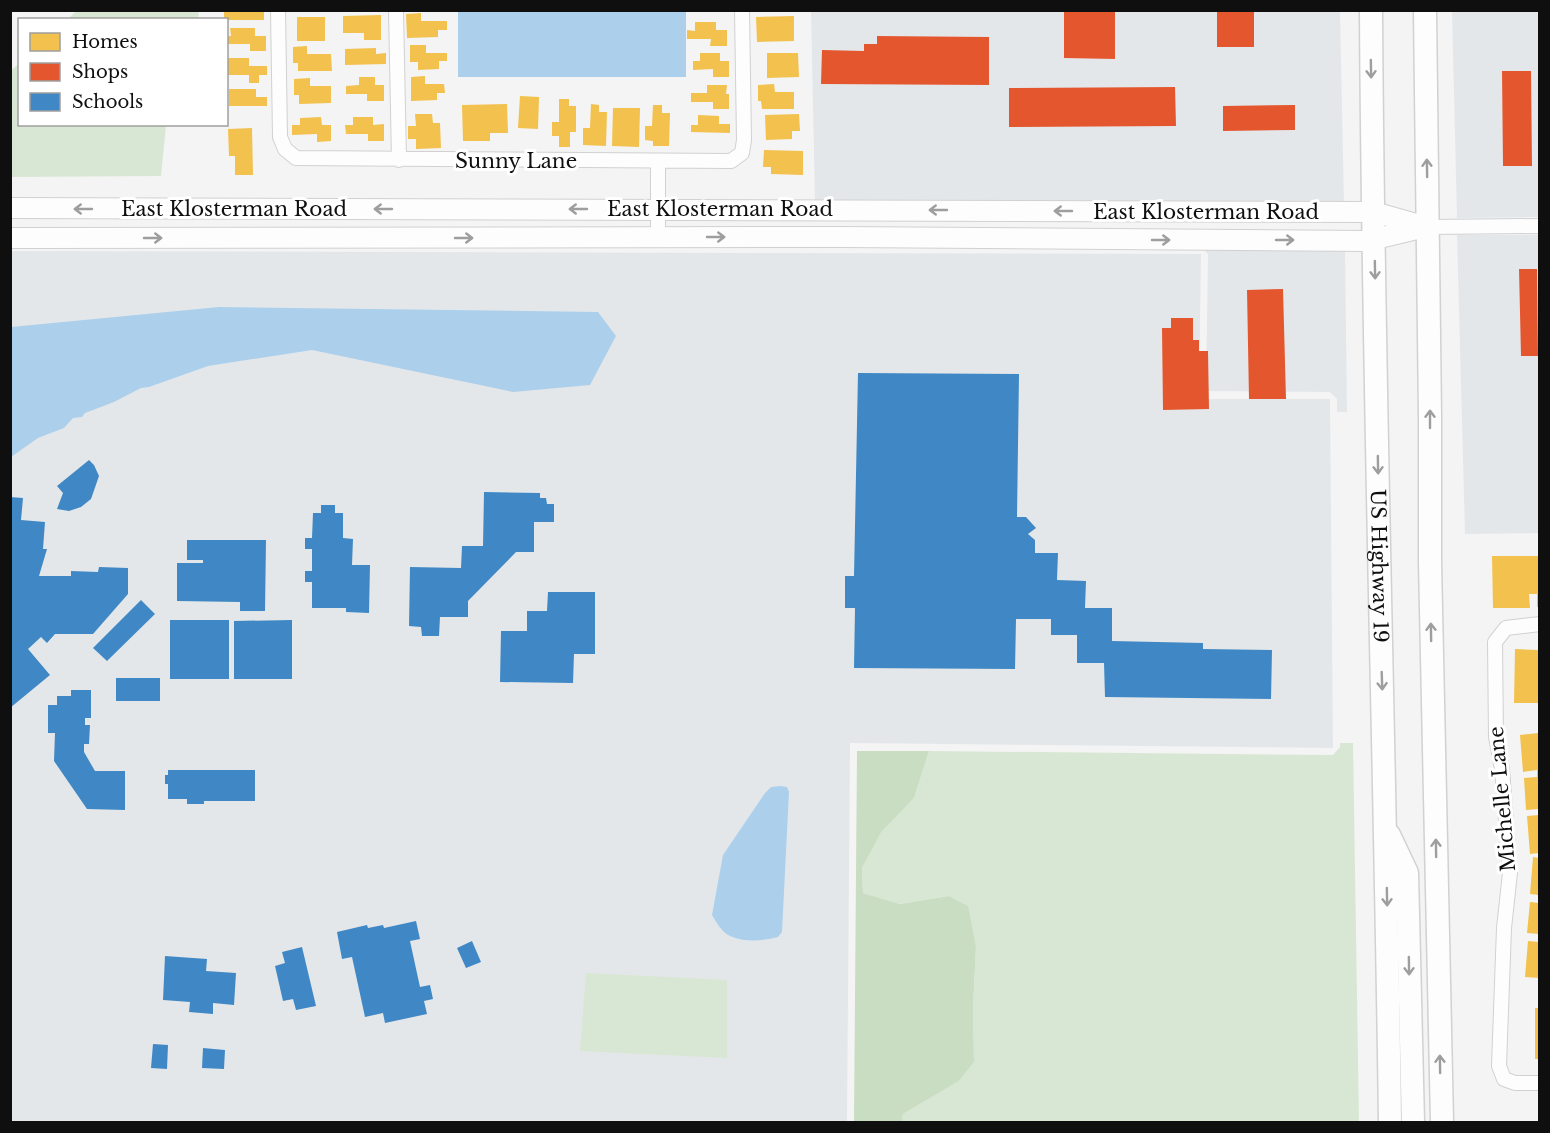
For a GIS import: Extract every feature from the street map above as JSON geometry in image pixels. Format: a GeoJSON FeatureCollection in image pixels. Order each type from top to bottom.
{"type":"FeatureCollection","features":[{"type":"Feature","properties":{"kind":"highway","name":"US Highway 19"},"geometry":{"type":"LineString","coordinates":[[1371,10],[1390,1122]]}},
{"type":"Feature","properties":{"kind":"highway"},"geometry":{"type":"LineString","coordinates":[[1425,10],[1430,562],[1442,1122]]}},
{"type":"Feature","properties":{"kind":"highway"},"geometry":{"type":"LineString","coordinates":[[1386,828],[1407,873],[1413,1122]]}},
{"type":"Feature","properties":{"kind":"main road","name":"East Klosterman Road"},"geometry":{"type":"LineString","coordinates":[[10,208],[1374,212],[1427,227]]}},
{"type":"Feature","properties":{"kind":"main road","name":"East Klosterman Road"},"geometry":{"type":"LineString","coordinates":[[10,238],[658,237],[1374,241],[1427,227]]}},
{"type":"Feature","properties":{"kind":"street","name":"Sunny Lane"},"geometry":{"type":"LineString","coordinates":[[278,10],[280,137],[282,147],[292,155],[303,159],[658,162],[731,161],[740,155],[743,145],[742,10]]}},
{"type":"Feature","properties":{"kind":"street"},"geometry":{"type":"LineString","coordinates":[[396,10],[399,160]]}},
{"type":"Feature","properties":{"kind":"street"},"geometry":{"type":"LineString","coordinates":[[658,162],[658,237]]}},
{"type":"Feature","properties":{"kind":"street","name":"East Klosterman Road"},"geometry":{"type":"LineString","coordinates":[[1427,227],[1539,226]]}},
{"type":"Feature","properties":{"kind":"street","name":"Michelle Lane"},"geometry":{"type":"LineString","coordinates":[[1539,624],[1506,628],[1495,642],[1496,737],[1502,769],[1510,873],[1504,928],[1499,1066],[1504,1079],[1515,1083],[1539,1083]]}},
{"type":"Feature","properties":{"kind":"shaded area"},"geometry":{"type":"Polygon","coordinates":[[[811,11],[1340,11],[1344,204],[815,201],[811,11]]]}},
{"type":"Feature","properties":{"kind":"shaded area"},"geometry":{"type":"Polygon","coordinates":[[[1452,11],[1539,11],[1539,217],[1457,218],[1452,11]]]}},
{"type":"Feature","properties":{"kind":"shaded area"},"geometry":{"type":"Polygon","coordinates":[[[1457,235],[1539,235],[1539,533],[1465,534],[1457,235]]]}},
{"type":"Feature","properties":{"kind":"shaded area"},"geometry":{"type":"Polygon","coordinates":[[[1203,249],[1345,249],[1347,412],[1337,412],[1337,399],[1330,392],[1206,391],[1208,254],[1203,249]]]}},
{"type":"Feature","properties":{"kind":"shaded area"},"geometry":{"type":"Polygon","coordinates":[[[11,251],[1201,254],[1199,399],[1330,399],[1333,748],[850,743],[847,1122],[11,1122],[11,251]]]}},
{"type":"Feature","properties":{"kind":"green space"},"geometry":{"type":"Polygon","coordinates":[[[76,10],[199,11],[198,18],[69,18],[76,10]]]}},
{"type":"Feature","properties":{"kind":"green space"},"geometry":{"type":"Polygon","coordinates":[[[18,65],[18,126],[166,126],[161,176],[11,177],[11,70],[18,65]]]}},
{"type":"Feature","properties":{"kind":"green space"},"geometry":{"type":"Polygon","coordinates":[[[1340,743],[1353,743],[1359,1122],[902,1122],[903,1114],[959,1081],[974,1062],[973,1008],[976,946],[967,906],[949,896],[900,904],[863,893],[862,868],[880,832],[914,798],[929,751],[1333,755],[1340,747],[1340,743]]]}},
{"type":"Feature","properties":{"kind":"green space"},"geometry":{"type":"Polygon","coordinates":[[[857,751],[929,751],[914,798],[881,832],[862,868],[863,893],[900,904],[949,896],[968,906],[976,946],[973,1008],[974,1062],[959,1081],[903,1114],[902,1122],[854,1122],[857,751]]]}},
{"type":"Feature","properties":{"kind":"green space"},"geometry":{"type":"Polygon","coordinates":[[[586,973],[727,980],[727,1058],[580,1051],[586,973]]]}},
{"type":"Feature","properties":{"kind":"water"},"geometry":{"type":"Polygon","coordinates":[[[458,11],[686,11],[686,77],[458,77],[458,11]]]}},
{"type":"Feature","properties":{"kind":"water"},"geometry":{"type":"Polygon","coordinates":[[[219,307],[598,312],[616,336],[590,385],[513,392],[312,350],[208,366],[141,388],[85,413],[82,417],[73,418],[64,428],[38,438],[11,457],[11,327],[219,307]]]}},
{"type":"Feature","properties":{"kind":"water"},"geometry":{"type":"Polygon","coordinates":[[[771,787],[787,787],[789,792],[782,932],[778,937],[765,940],[742,940],[723,931],[712,915],[723,855],[765,793],[771,787]]]}},
{"type":"Feature","properties":{"kind":"building: Homes"},"geometry":{"type":"Polygon","coordinates":[[[224,10],[264,10],[264,20],[224,18],[224,10]]]}},
{"type":"Feature","properties":{"kind":"building: Homes"},"geometry":{"type":"Polygon","coordinates":[[[421,13],[421,21],[447,21],[447,30],[438,30],[438,37],[407,38],[406,14],[421,13]]]}},
{"type":"Feature","properties":{"kind":"building: Homes"},"geometry":{"type":"Polygon","coordinates":[[[381,15],[381,40],[364,40],[364,33],[343,33],[343,16],[381,15]]]}},
{"type":"Feature","properties":{"kind":"building: Homes"},"geometry":{"type":"Polygon","coordinates":[[[794,16],[794,41],[757,42],[756,17],[794,16]]]}},
{"type":"Feature","properties":{"kind":"building: Homes"},"geometry":{"type":"Polygon","coordinates":[[[297,17],[325,17],[325,41],[297,41],[297,17]]]}},
{"type":"Feature","properties":{"kind":"building: Homes"},"geometry":{"type":"Polygon","coordinates":[[[695,22],[716,22],[716,30],[727,30],[727,46],[710,46],[711,39],[687,39],[687,30],[695,31],[695,22]]]}},
{"type":"Feature","properties":{"kind":"building: Homes"},"geometry":{"type":"Polygon","coordinates":[[[230,28],[255,28],[255,36],[266,36],[266,51],[250,51],[250,44],[228,44],[228,36],[231,36],[230,28]]]}},
{"type":"Feature","properties":{"kind":"building: Homes"},"geometry":{"type":"Polygon","coordinates":[[[410,45],[426,45],[426,53],[447,53],[447,61],[439,61],[439,69],[418,70],[418,62],[410,62],[410,45]]]}},
{"type":"Feature","properties":{"kind":"building: Homes"},"geometry":{"type":"Polygon","coordinates":[[[307,46],[307,54],[331,54],[332,71],[298,71],[298,63],[293,63],[293,47],[307,46]]]}},
{"type":"Feature","properties":{"kind":"building: Homes"},"geometry":{"type":"Polygon","coordinates":[[[376,48],[376,54],[386,53],[386,64],[345,65],[345,49],[376,48]]]}},
{"type":"Feature","properties":{"kind":"building: Homes"},"geometry":{"type":"Polygon","coordinates":[[[700,53],[720,53],[720,61],[729,61],[729,77],[713,77],[713,69],[693,70],[693,61],[700,61],[700,53]]]}},
{"type":"Feature","properties":{"kind":"building: Homes"},"geometry":{"type":"Polygon","coordinates":[[[767,53],[798,53],[799,77],[767,78],[767,53]]]}},
{"type":"Feature","properties":{"kind":"building: Homes"},"geometry":{"type":"Polygon","coordinates":[[[228,58],[249,58],[249,66],[267,66],[267,75],[259,75],[259,83],[249,83],[249,75],[228,75],[228,58]]]}},
{"type":"Feature","properties":{"kind":"building: Homes"},"geometry":{"type":"Polygon","coordinates":[[[425,76],[425,84],[444,84],[445,93],[437,93],[437,100],[411,101],[411,77],[425,76]]]}},
{"type":"Feature","properties":{"kind":"building: Homes"},"geometry":{"type":"Polygon","coordinates":[[[359,77],[375,77],[375,85],[384,85],[384,101],[367,101],[367,94],[346,94],[346,86],[359,85],[359,77]]]}},
{"type":"Feature","properties":{"kind":"building: Homes"},"geometry":{"type":"Polygon","coordinates":[[[310,78],[310,86],[331,86],[331,103],[299,104],[299,95],[294,95],[294,79],[310,78]]]}},
{"type":"Feature","properties":{"kind":"building: Homes"},"geometry":{"type":"Polygon","coordinates":[[[774,84],[775,92],[794,92],[794,109],[762,109],[761,101],[758,101],[758,85],[774,84]]]}},
{"type":"Feature","properties":{"kind":"building: Homes"},"geometry":{"type":"Polygon","coordinates":[[[707,85],[727,85],[729,109],[713,109],[713,102],[691,102],[691,93],[707,93],[707,85]]]}},
{"type":"Feature","properties":{"kind":"building: Homes"},"geometry":{"type":"Polygon","coordinates":[[[229,89],[256,89],[256,97],[267,97],[267,106],[229,106],[229,89]]]}},
{"type":"Feature","properties":{"kind":"building: Homes"},"geometry":{"type":"Polygon","coordinates":[[[520,96],[539,97],[538,129],[518,128],[520,96]]]}},
{"type":"Feature","properties":{"kind":"building: Homes"},"geometry":{"type":"Polygon","coordinates":[[[559,99],[569,99],[569,106],[576,106],[576,132],[570,132],[570,147],[559,147],[559,136],[552,136],[552,122],[559,122],[559,99]]]}},
{"type":"Feature","properties":{"kind":"building: Homes"},"geometry":{"type":"Polygon","coordinates":[[[507,104],[508,133],[490,133],[490,141],[463,141],[462,105],[507,104]]]}},
{"type":"Feature","properties":{"kind":"building: Homes"},"geometry":{"type":"Polygon","coordinates":[[[591,104],[599,105],[599,112],[607,112],[606,146],[583,145],[583,128],[590,128],[591,104]]]}},
{"type":"Feature","properties":{"kind":"building: Homes"},"geometry":{"type":"Polygon","coordinates":[[[653,105],[662,105],[662,113],[670,113],[669,146],[653,146],[653,141],[645,140],[645,126],[652,126],[653,105]]]}},
{"type":"Feature","properties":{"kind":"building: Homes"},"geometry":{"type":"Polygon","coordinates":[[[613,108],[640,108],[639,147],[612,146],[613,108]]]}},
{"type":"Feature","properties":{"kind":"building: Homes"},"geometry":{"type":"Polygon","coordinates":[[[415,114],[432,114],[433,123],[440,123],[441,148],[416,149],[416,139],[408,139],[408,126],[416,126],[415,114]]]}},
{"type":"Feature","properties":{"kind":"building: Homes"},"geometry":{"type":"Polygon","coordinates":[[[799,114],[800,131],[792,131],[792,139],[766,140],[765,115],[799,114]]]}},
{"type":"Feature","properties":{"kind":"building: Homes"},"geometry":{"type":"Polygon","coordinates":[[[698,115],[719,116],[719,124],[730,124],[730,133],[691,132],[691,125],[698,125],[698,115]]]}},
{"type":"Feature","properties":{"kind":"building: Homes"},"geometry":{"type":"Polygon","coordinates":[[[321,117],[322,125],[331,125],[331,141],[317,142],[317,134],[292,135],[292,125],[300,125],[300,118],[321,117]]]}},
{"type":"Feature","properties":{"kind":"building: Homes"},"geometry":{"type":"Polygon","coordinates":[[[353,117],[373,117],[373,125],[384,124],[384,141],[368,141],[368,134],[346,134],[345,125],[353,125],[353,117]]]}},
{"type":"Feature","properties":{"kind":"building: Homes"},"geometry":{"type":"Polygon","coordinates":[[[252,128],[253,175],[235,175],[235,156],[229,156],[228,129],[252,128]]]}},
{"type":"Feature","properties":{"kind":"building: Homes"},"geometry":{"type":"Polygon","coordinates":[[[764,150],[803,151],[803,175],[771,174],[771,167],[763,167],[764,150]]]}},
{"type":"Feature","properties":{"kind":"building: Homes"},"geometry":{"type":"Polygon","coordinates":[[[1492,556],[1539,556],[1539,607],[1537,607],[1537,594],[1529,594],[1530,608],[1493,608],[1492,556]]]}},
{"type":"Feature","properties":{"kind":"building: Homes"},"geometry":{"type":"Polygon","coordinates":[[[1515,649],[1539,650],[1539,703],[1514,703],[1515,649]]]}},
{"type":"Feature","properties":{"kind":"building: Homes"},"geometry":{"type":"Polygon","coordinates":[[[1539,733],[1539,809],[1526,810],[1524,778],[1537,777],[1537,770],[1523,772],[1520,735],[1539,733]]]}},
{"type":"Feature","properties":{"kind":"building: Homes"},"geometry":{"type":"Polygon","coordinates":[[[1539,815],[1539,853],[1530,854],[1527,816],[1539,815]]]}},
{"type":"Feature","properties":{"kind":"building: Homes"},"geometry":{"type":"Polygon","coordinates":[[[1533,857],[1539,858],[1539,895],[1530,894],[1533,857]]]}},
{"type":"Feature","properties":{"kind":"building: Homes"},"geometry":{"type":"Polygon","coordinates":[[[1530,902],[1539,903],[1539,934],[1527,933],[1530,902]]]}},
{"type":"Feature","properties":{"kind":"building: Homes"},"geometry":{"type":"Polygon","coordinates":[[[1528,941],[1539,942],[1539,978],[1525,977],[1528,941]]]}},
{"type":"Feature","properties":{"kind":"building: Homes"},"geometry":{"type":"Polygon","coordinates":[[[1535,1008],[1539,1008],[1539,1059],[1535,1059],[1535,1008]]]}},
{"type":"Feature","properties":{"kind":"building: Shops"},"geometry":{"type":"Polygon","coordinates":[[[1064,10],[1115,10],[1115,59],[1064,58],[1064,10]]]}},
{"type":"Feature","properties":{"kind":"building: Shops"},"geometry":{"type":"Polygon","coordinates":[[[1217,10],[1254,10],[1254,47],[1217,47],[1217,10]]]}},
{"type":"Feature","properties":{"kind":"building: Shops"},"geometry":{"type":"Polygon","coordinates":[[[877,36],[989,37],[989,85],[821,84],[822,50],[864,51],[864,44],[877,44],[877,36]]]}},
{"type":"Feature","properties":{"kind":"building: Shops"},"geometry":{"type":"Polygon","coordinates":[[[1502,71],[1531,71],[1532,166],[1503,166],[1502,71]]]}},
{"type":"Feature","properties":{"kind":"building: Shops"},"geometry":{"type":"Polygon","coordinates":[[[1175,87],[1176,126],[1009,127],[1009,88],[1175,87]]]}},
{"type":"Feature","properties":{"kind":"building: Shops"},"geometry":{"type":"Polygon","coordinates":[[[1295,105],[1295,130],[1223,131],[1223,106],[1295,105]]]}},
{"type":"Feature","properties":{"kind":"building: Shops"},"geometry":{"type":"Polygon","coordinates":[[[1519,269],[1537,269],[1538,356],[1521,356],[1519,269]]]}},
{"type":"Feature","properties":{"kind":"building: Shops"},"geometry":{"type":"Polygon","coordinates":[[[1283,289],[1286,399],[1249,399],[1247,290],[1283,289]]]}},
{"type":"Feature","properties":{"kind":"building: Shops"},"geometry":{"type":"Polygon","coordinates":[[[1171,318],[1193,318],[1193,340],[1199,340],[1199,351],[1208,351],[1209,409],[1163,410],[1162,328],[1171,328],[1171,318]]]}},
{"type":"Feature","properties":{"kind":"building: Schools"},"geometry":{"type":"Polygon","coordinates":[[[858,373],[1019,374],[1017,517],[1026,517],[1036,528],[1028,534],[1035,540],[1035,553],[1058,553],[1057,580],[1086,581],[1085,608],[1112,608],[1112,641],[1203,643],[1203,649],[1272,650],[1271,699],[1105,697],[1104,663],[1077,663],[1077,635],[1051,635],[1051,619],[1016,619],[1015,669],[854,668],[855,608],[845,608],[845,576],[854,576],[858,373]]]}},
{"type":"Feature","properties":{"kind":"building: Schools"},"geometry":{"type":"Polygon","coordinates":[[[89,460],[99,476],[91,499],[81,507],[69,511],[57,509],[63,493],[57,486],[89,460]]]}},
{"type":"Feature","properties":{"kind":"building: Schools"},"geometry":{"type":"Polygon","coordinates":[[[484,492],[540,493],[540,498],[546,498],[547,504],[554,504],[554,522],[534,522],[534,552],[516,552],[468,601],[468,617],[440,617],[439,636],[422,636],[421,627],[409,626],[410,567],[461,568],[462,546],[483,546],[484,492]]]}},
{"type":"Feature","properties":{"kind":"building: Schools"},"geometry":{"type":"Polygon","coordinates":[[[10,497],[23,498],[21,520],[45,522],[43,549],[47,549],[39,576],[71,576],[71,571],[98,572],[99,567],[128,568],[128,594],[93,634],[55,634],[47,643],[41,637],[28,649],[50,675],[10,708],[10,497]]]}},
{"type":"Feature","properties":{"kind":"building: Schools"},"geometry":{"type":"Polygon","coordinates":[[[321,505],[335,505],[335,513],[343,513],[343,538],[353,539],[352,565],[370,565],[369,613],[346,612],[346,608],[312,608],[312,582],[305,582],[305,571],[312,571],[312,549],[305,549],[305,538],[312,538],[313,513],[321,513],[321,505]]]}},
{"type":"Feature","properties":{"kind":"building: Schools"},"geometry":{"type":"Polygon","coordinates":[[[187,540],[266,540],[265,611],[240,611],[240,602],[177,601],[177,563],[203,563],[203,560],[187,560],[187,540]]]}},
{"type":"Feature","properties":{"kind":"building: Schools"},"geometry":{"type":"Polygon","coordinates":[[[548,592],[595,592],[595,654],[574,654],[573,683],[500,682],[501,631],[527,631],[527,611],[547,611],[548,592]]]}},
{"type":"Feature","properties":{"kind":"building: Schools"},"geometry":{"type":"Polygon","coordinates":[[[141,600],[155,614],[107,661],[93,648],[141,600]]]}},
{"type":"Feature","properties":{"kind":"building: Schools"},"geometry":{"type":"Polygon","coordinates":[[[170,620],[229,620],[229,679],[170,679],[170,620]]]}},
{"type":"Feature","properties":{"kind":"building: Schools"},"geometry":{"type":"Polygon","coordinates":[[[292,620],[292,679],[234,679],[234,621],[292,620]]]}},
{"type":"Feature","properties":{"kind":"building: Schools"},"geometry":{"type":"Polygon","coordinates":[[[116,678],[160,678],[160,701],[116,701],[116,678]]]}},
{"type":"Feature","properties":{"kind":"building: Schools"},"geometry":{"type":"Polygon","coordinates":[[[71,690],[91,690],[91,718],[85,718],[85,725],[90,725],[89,744],[84,744],[84,752],[95,771],[125,771],[125,810],[87,809],[54,761],[55,733],[48,733],[48,705],[57,705],[57,696],[71,696],[71,690]]]}},
{"type":"Feature","properties":{"kind":"building: Schools"},"geometry":{"type":"Polygon","coordinates":[[[168,770],[255,770],[255,801],[204,801],[204,804],[187,804],[187,799],[168,799],[168,784],[165,784],[165,775],[168,775],[168,770]]]}},
{"type":"Feature","properties":{"kind":"building: Schools"},"geometry":{"type":"Polygon","coordinates":[[[416,921],[420,939],[410,941],[420,987],[430,985],[433,999],[424,1001],[427,1014],[385,1023],[383,1013],[365,1017],[352,957],[342,959],[337,932],[367,925],[368,928],[383,925],[384,928],[416,921]]]}},
{"type":"Feature","properties":{"kind":"building: Schools"},"geometry":{"type":"Polygon","coordinates":[[[472,941],[481,962],[466,968],[457,948],[472,941]]]}},
{"type":"Feature","properties":{"kind":"building: Schools"},"geometry":{"type":"Polygon","coordinates":[[[302,947],[316,1006],[296,1010],[293,999],[283,1001],[275,966],[285,963],[282,952],[302,947]]]}},
{"type":"Feature","properties":{"kind":"building: Schools"},"geometry":{"type":"Polygon","coordinates":[[[165,956],[207,959],[206,971],[236,973],[234,1005],[213,1003],[213,1014],[189,1012],[190,1002],[163,1000],[165,956]]]}},
{"type":"Feature","properties":{"kind":"building: Schools"},"geometry":{"type":"Polygon","coordinates":[[[153,1044],[168,1045],[167,1069],[151,1068],[153,1044]]]}},
{"type":"Feature","properties":{"kind":"building: Schools"},"geometry":{"type":"Polygon","coordinates":[[[203,1048],[225,1050],[224,1069],[202,1068],[203,1048]]]}}]}
